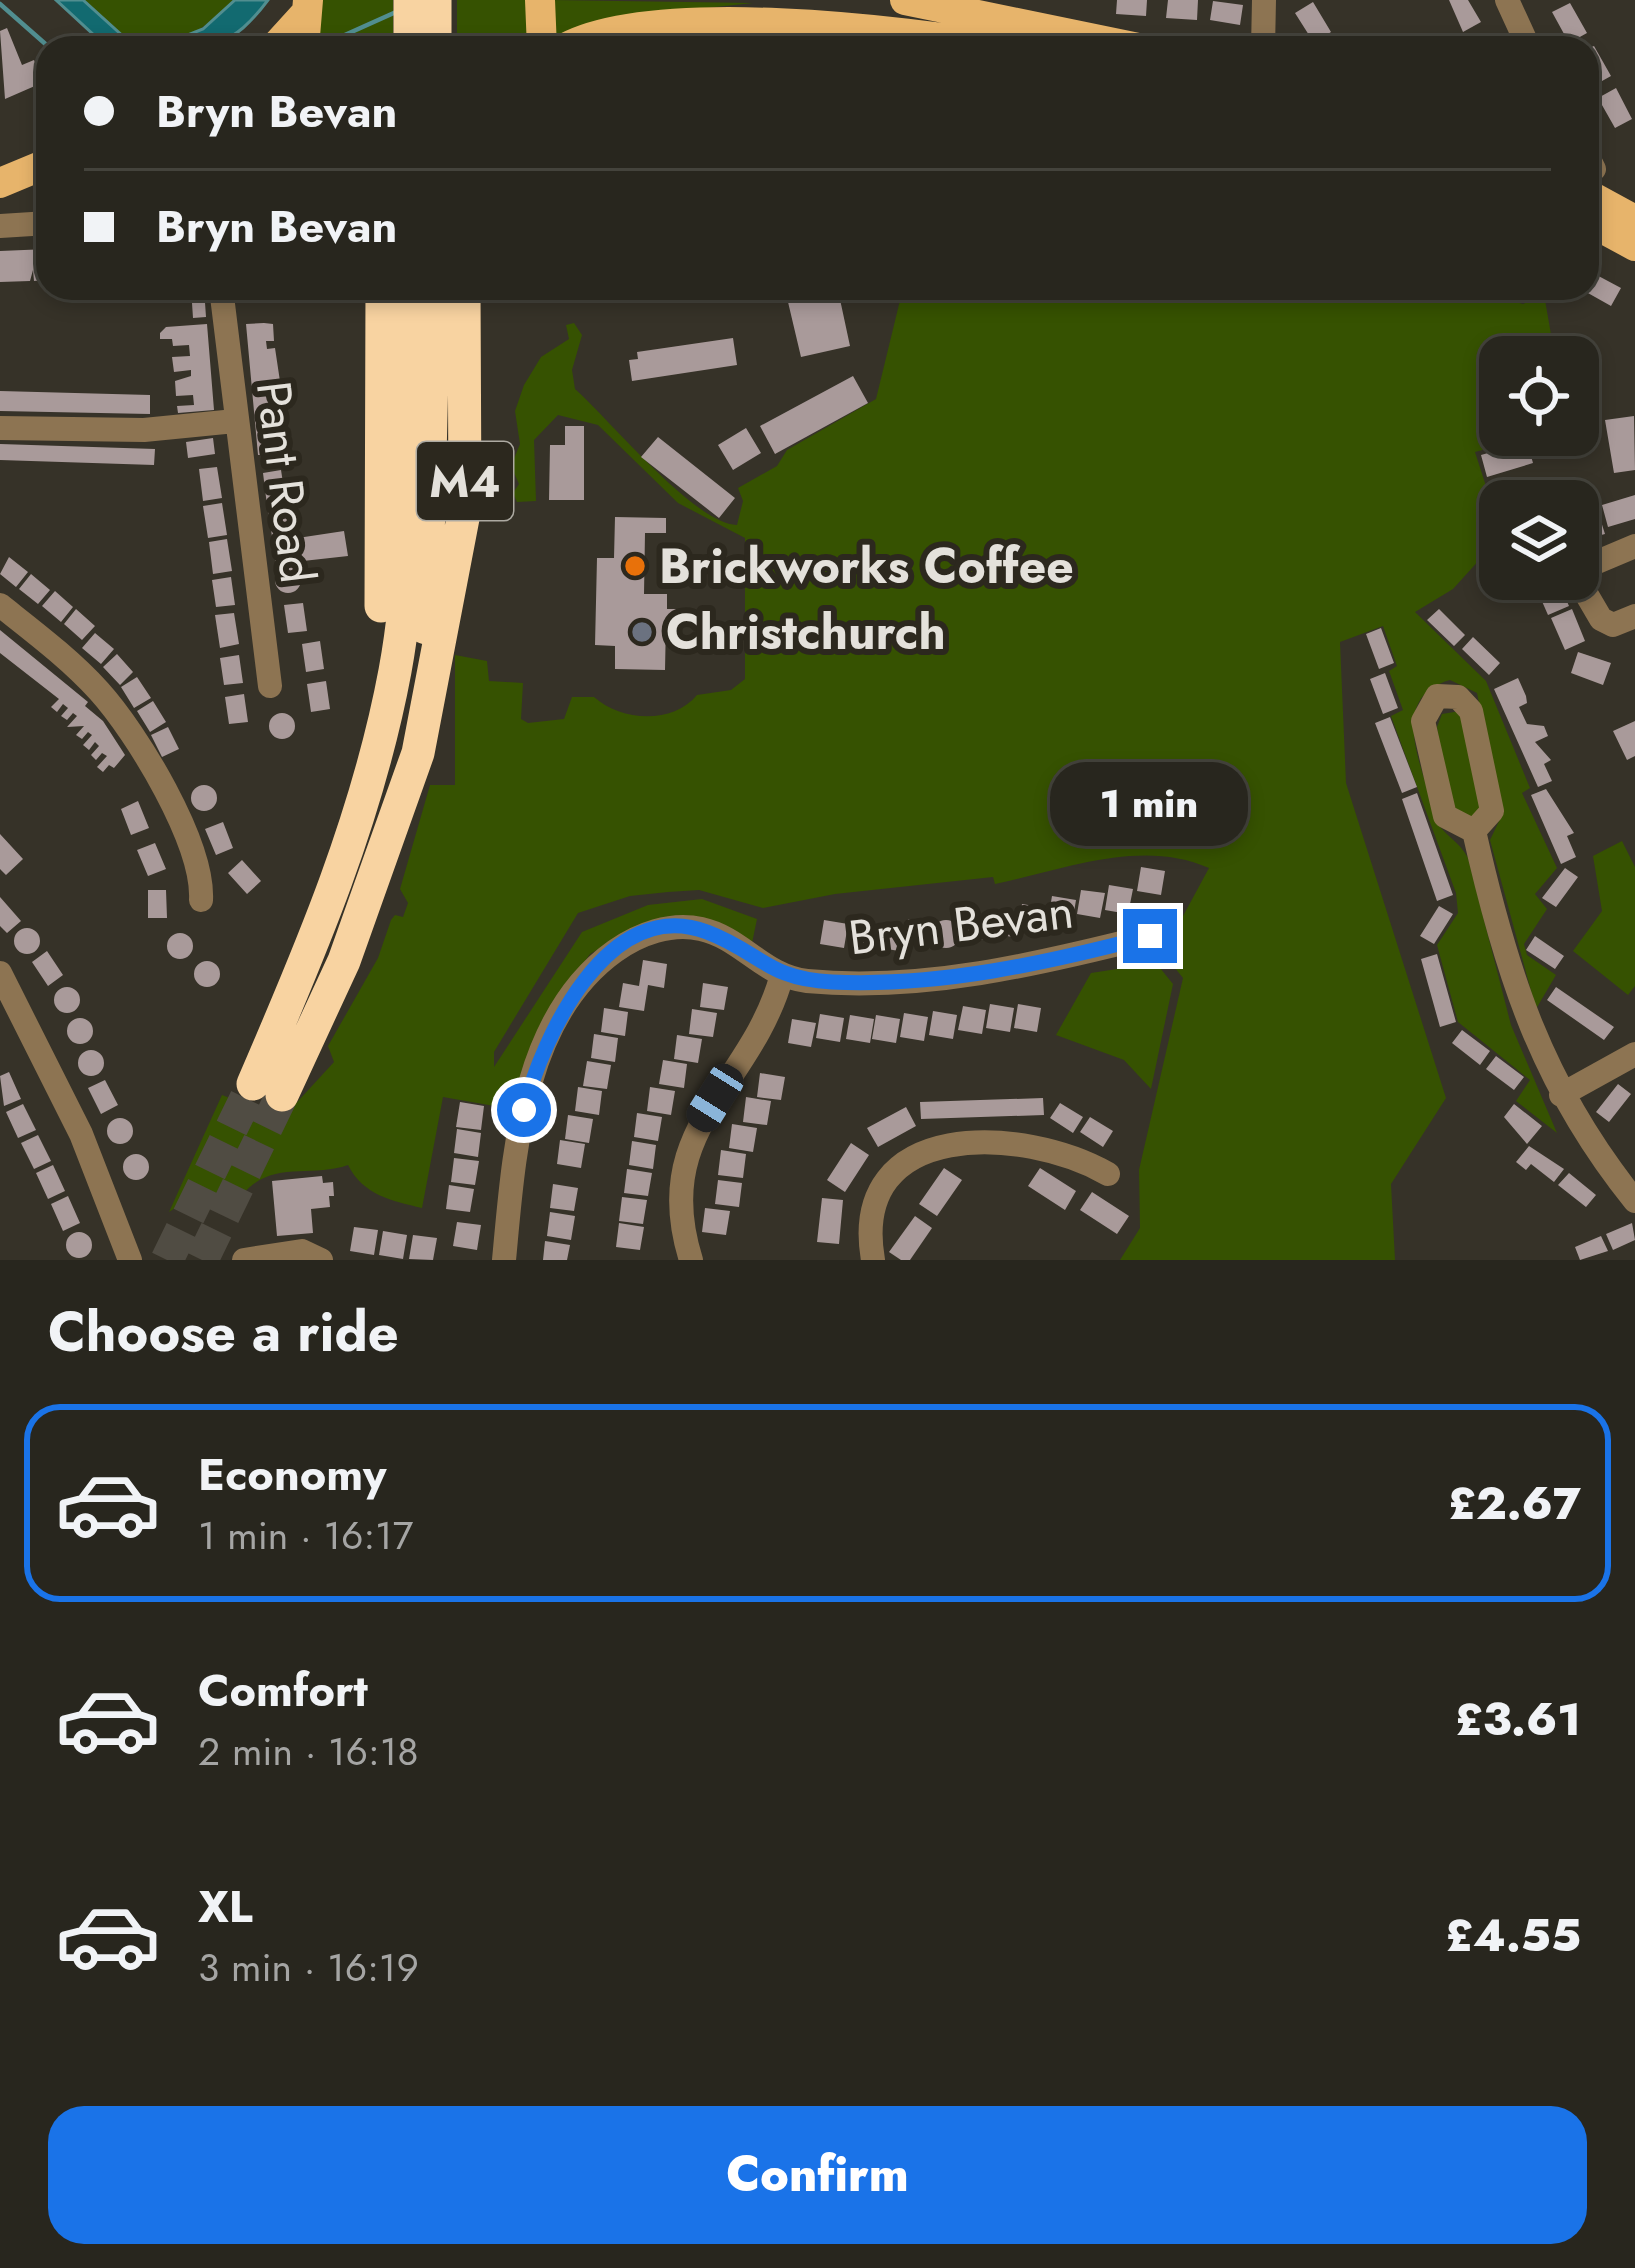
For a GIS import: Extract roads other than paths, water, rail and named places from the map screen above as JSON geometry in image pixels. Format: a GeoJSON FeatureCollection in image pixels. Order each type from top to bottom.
{"type":"FeatureCollection","features":[{"type":"Feature","properties":{"kind":"highway"},"geometry":{"type":"LineString","coordinates":[[410,0],[410,36]]}},
{"type":"Feature","properties":{"kind":"highway"},"geometry":{"type":"LineString","coordinates":[[435,0],[435,36]]}},
{"type":"Feature","properties":{"kind":"highway","name":"M4"},"geometry":{"type":"LineString","coordinates":[[383,300],[408,667]]}},
{"type":"Feature","properties":{"kind":"highway","name":"M4"},"geometry":{"type":"LineString","coordinates":[[408,667],[410,300]]}},
{"type":"Feature","properties":{"kind":"highway","name":"M4"},"geometry":{"type":"LineString","coordinates":[[434,300],[431,571],[408,667],[381,860],[344,961],[268,1090],[408,667],[465,508],[464,300]]}},
{"type":"Feature","properties":{"kind":"main road"},"geometry":{"type":"LineString","coordinates":[[540,0],[542,36]]}},
{"type":"Feature","properties":{"kind":"main road"},"geometry":{"type":"LineString","coordinates":[[284,36],[306,8]]}},
{"type":"Feature","properties":{"kind":"main road"},"geometry":{"type":"LineString","coordinates":[[587,36],[604,27],[698,17],[897,19],[1038,36]]}},
{"type":"Feature","properties":{"kind":"main road"},"geometry":{"type":"LineString","coordinates":[[897,19],[962,36]]}},
{"type":"Feature","properties":{"kind":"main road"},"geometry":{"type":"LineString","coordinates":[[0,183],[36,168]]}},
{"type":"Feature","properties":{"kind":"main road"},"geometry":{"type":"LineString","coordinates":[[1599,183],[1635,220]]}},
{"type":"Feature","properties":{"kind":"main road"},"geometry":{"type":"LineString","coordinates":[[1599,226],[1635,246]]}},
{"type":"Feature","properties":{"kind":"street"},"geometry":{"type":"LineString","coordinates":[[1263,36],[1264,0]]}},
{"type":"Feature","properties":{"kind":"street"},"geometry":{"type":"LineString","coordinates":[[1507,0],[1524,36]]}},
{"type":"Feature","properties":{"kind":"street"},"geometry":{"type":"LineString","coordinates":[[0,226],[36,224]]}},
{"type":"Feature","properties":{"kind":"street","name":"Pant Road"},"geometry":{"type":"LineString","coordinates":[[222,300],[270,686]]}},
{"type":"Feature","properties":{"kind":"street"},"geometry":{"type":"LineString","coordinates":[[0,428],[144,430],[235,421]]}},
{"type":"Feature","properties":{"kind":"street"},"geometry":{"type":"LineString","coordinates":[[1635,547],[1590,566],[1584,590],[1601,619],[1613,625],[1635,616]]}},
{"type":"Feature","properties":{"kind":"street"},"geometry":{"type":"LineString","coordinates":[[0,605],[79,670],[121,722],[178,820],[201,900]]}},
{"type":"Feature","properties":{"kind":"street"},"geometry":{"type":"LineString","coordinates":[[1474,831],[1492,811],[1471,711],[1458,697],[1437,696],[1424,721],[1445,816],[1474,831],[1514,992],[1562,1095],[1635,1202]]}},
{"type":"Feature","properties":{"kind":"street","name":"Bryn Bevan"},"geometry":{"type":"LineString","coordinates":[[504,1260],[524,1110],[541,1050],[559,1014],[599,963],[653,931],[701,929],[782,975],[871,983],[949,977],[1150,936]]}},
{"type":"Feature","properties":{"kind":"street"},"geometry":{"type":"LineString","coordinates":[[0,973],[56,1079],[130,1260]]}},
{"type":"Feature","properties":{"kind":"street","name":"Bryn Bevan"},"geometry":{"type":"LineString","coordinates":[[691,1260],[680,1193],[687,1143],[752,1045],[782,975]]}},
{"type":"Feature","properties":{"kind":"street"},"geometry":{"type":"LineString","coordinates":[[1562,1095],[1635,1054]]}},
{"type":"Feature","properties":{"kind":"street"},"geometry":{"type":"LineString","coordinates":[[873,1260],[872,1211],[885,1186],[929,1149],[958,1141],[1009,1141],[1108,1174]]}},
{"type":"Feature","properties":{"kind":"street"},"geometry":{"type":"LineString","coordinates":[[244,1260],[302,1251],[321,1260]]}},
{"type":"Feature","properties":{"kind":"water"},"geometry":{"type":"Polygon","coordinates":[[[56,0],[83,0],[123,36],[95,36],[56,0]]]}},
{"type":"Feature","properties":{"kind":"water"},"geometry":{"type":"Polygon","coordinates":[[[235,0],[268,0],[231,36],[185,36],[203,29],[235,0]]]}},
{"type":"Feature","properties":{"kind":"waterway"},"geometry":{"type":"LineString","coordinates":[[0,4],[36,36]]}},
{"type":"Feature","properties":{"kind":"waterway"},"geometry":{"type":"LineString","coordinates":[[343,36],[396,12]]}},
{"type":"Feature","properties":{"kind":"tunnel"},"geometry":{"type":"LineString","coordinates":[[167,1260],[253,1084]]}},
{"type":"Feature","properties":{"kind":"tunnel"},"geometry":{"type":"LineString","coordinates":[[202,1260],[282,1095]]}},
{"type":"Feature","properties":{"kind":"place","name":"Brickworks Coffee"},"geometry":{"type":"Point","coordinates":[635,566]}},
{"type":"Feature","properties":{"kind":"place","name":"Christchurch"},"geometry":{"type":"Point","coordinates":[642,632]}}]}
